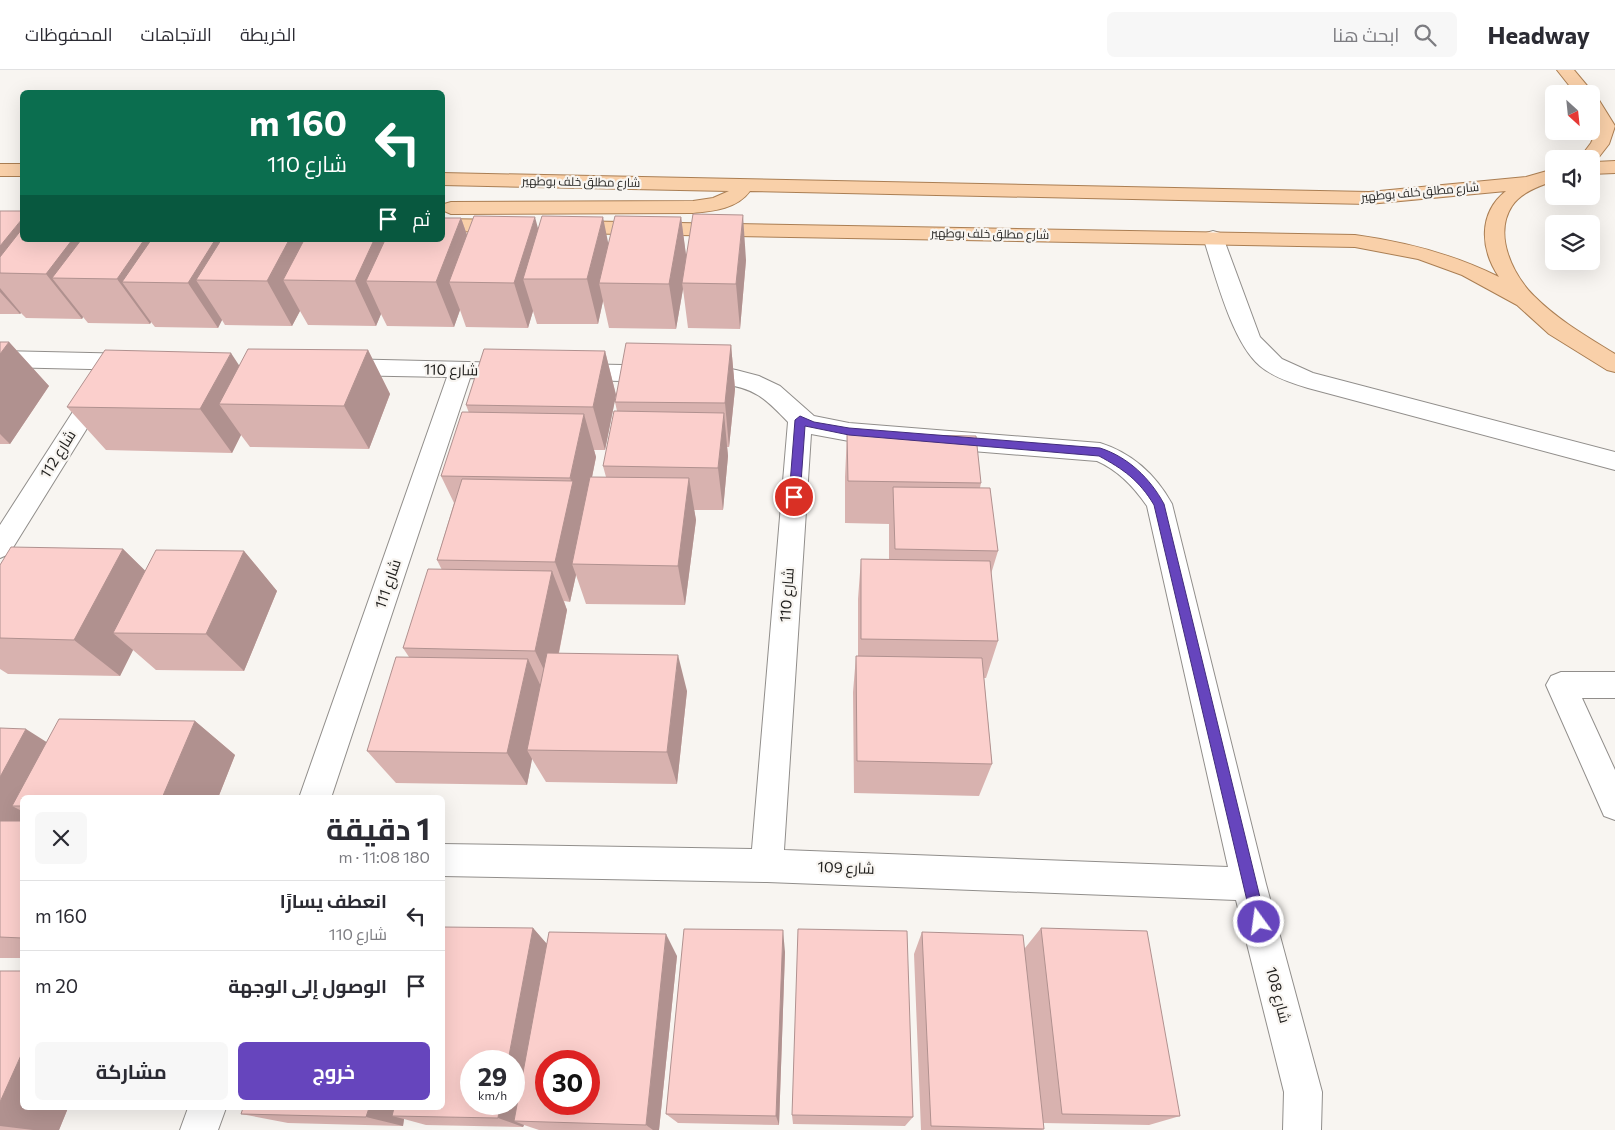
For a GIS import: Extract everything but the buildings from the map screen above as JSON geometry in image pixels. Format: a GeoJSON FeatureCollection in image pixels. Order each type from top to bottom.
{"type":"FeatureCollection","features":[{"type":"Feature","properties":{"kind":"main road"},"geometry":{"type":"LineString","coordinates":[[1565,70],[1578,85]]}},
{"type":"Feature","properties":{"kind":"main road"},"geometry":{"type":"LineString","coordinates":[[1595,150],[1600,144],[1606,128],[1600,118]]}},
{"type":"Feature","properties":{"kind":"main road"},"geometry":{"type":"LineString","coordinates":[[1600,168],[1615,168]]}},
{"type":"Feature","properties":{"kind":"main road"},"geometry":{"type":"LineString","coordinates":[[0,170],[20,170]]}},
{"type":"Feature","properties":{"kind":"main road"},"geometry":{"type":"LineString","coordinates":[[1545,178],[1528,183],[1503,203],[1493,230],[1500,263],[1525,300],[1615,385]]}},
{"type":"Feature","properties":{"kind":"main road","name":"شارع مطلق خلف بوطهير"},"geometry":{"type":"LineString","coordinates":[[445,179],[1369,198],[1528,183]]}},
{"type":"Feature","properties":{"kind":"main road"},"geometry":{"type":"LineString","coordinates":[[445,209],[478,206],[692,207],[732,199],[740,192],[740,186]]}},
{"type":"Feature","properties":{"kind":"main road","name":"شارع مطلق خلف بوطهير"},"geometry":{"type":"LineString","coordinates":[[445,225],[1355,241],[1394,246],[1435,257],[1466,269],[1525,300]]}},
{"type":"Feature","properties":{"kind":"main road"},"geometry":{"type":"LineString","coordinates":[[1557,329],[1615,364]]}},
{"type":"Feature","properties":{"kind":"street"},"geometry":{"type":"LineString","coordinates":[[1213,238],[1249,338],[1257,351],[1276,367],[1308,380],[1615,460]]}},
{"type":"Feature","properties":{"kind":"street"},"geometry":{"type":"LineString","coordinates":[[0,359],[156,363]]}},
{"type":"Feature","properties":{"kind":"street","name":"شارع 112"},"geometry":{"type":"LineString","coordinates":[[0,547],[116,362]]}},
{"type":"Feature","properties":{"kind":"street","name":"شارع 110"},"geometry":{"type":"LineString","coordinates":[[323,367],[720,375],[740,378],[761,385],[779,397],[800,420],[767,866]]}},
{"type":"Feature","properties":{"kind":"street","name":"شارع 111"},"geometry":{"type":"LineString","coordinates":[[316,795],[461,370]]}},
{"type":"Feature","properties":{"kind":"street","name":"شارع 108"},"geometry":{"type":"LineString","coordinates":[[800,420],[812,426],[849,432],[1100,452],[1128,467],[1139,477],[1159,504],[1249,884],[1303,1092],[1302,1130]]}},
{"type":"Feature","properties":{"kind":"street"},"geometry":{"type":"LineString","coordinates":[[1615,685],[1561,685],[1615,805]]}},
{"type":"Feature","properties":{"kind":"street","name":"شارع 109"},"geometry":{"type":"LineString","coordinates":[[445,860],[767,866],[1249,884]]}},
{"type":"Feature","properties":{"kind":"street"},"geometry":{"type":"LineString","coordinates":[[199,1130],[206,1110]]}},
{"type":"Feature","properties":{"kind":"route"},"geometry":{"type":"LineString","coordinates":[[794,497],[800,420],[812,426],[849,432],[1100,452],[1119,460],[1139,477],[1159,504],[1259,922]]}}]}
